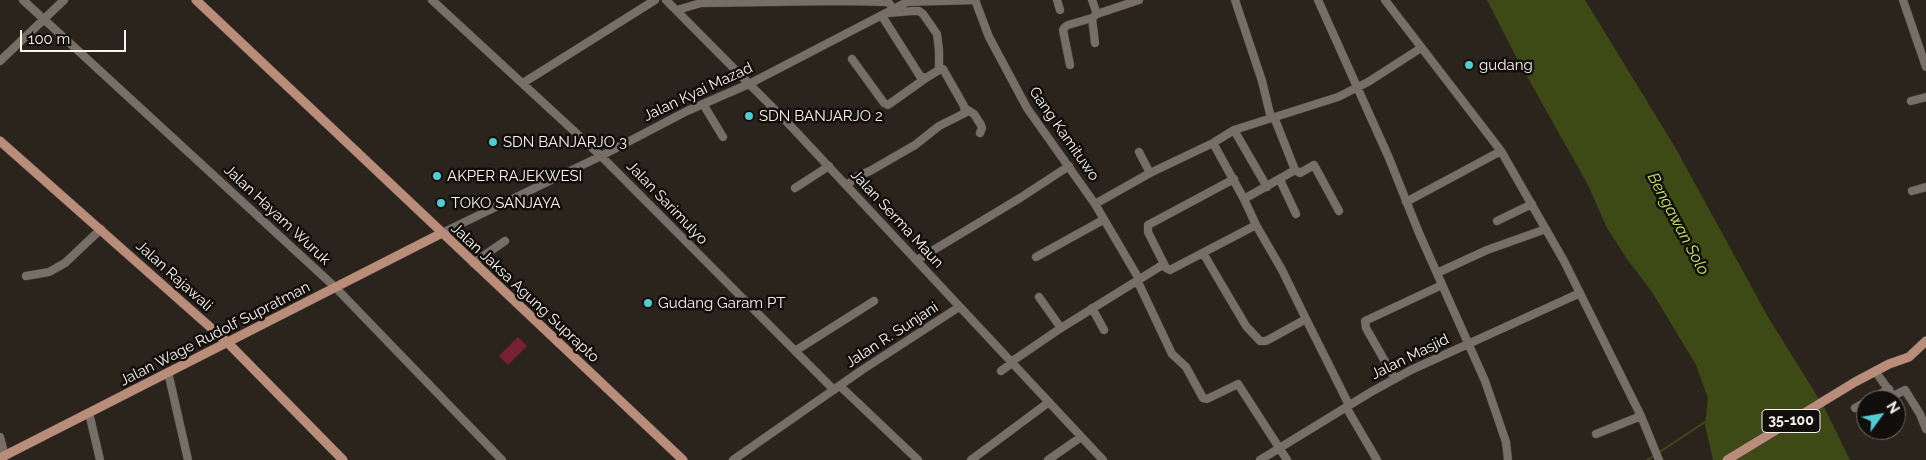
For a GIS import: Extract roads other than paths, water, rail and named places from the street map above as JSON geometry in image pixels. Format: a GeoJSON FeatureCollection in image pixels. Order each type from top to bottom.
{"type":"FeatureCollection","features":[{"type":"Feature","properties":{"kind":"main road","name":"Jalan Jaksa Agung Suprapto"},"geometry":{"type":"LineString","coordinates":[[196,0],[683,460]]}},
{"type":"Feature","properties":{"kind":"main road","name":"Jalan Rajawali"},"geometry":{"type":"LineString","coordinates":[[0,141],[227,342],[343,460]]}},
{"type":"Feature","properties":{"kind":"main road","name":"Jalan Wage Rudolf Supratman"},"geometry":{"type":"LineString","coordinates":[[1,458],[442,233]]}},
{"type":"Feature","properties":{"kind":"main road","name":"35-100"},"geometry":{"type":"LineString","coordinates":[[1727,460],[1855,382],[1889,364],[1909,357],[1926,341]]}},
{"type":"Feature","properties":{"kind":"street","name":"Jalan Hayam Wuruk"},"geometry":{"type":"LineString","coordinates":[[23,0],[336,288],[502,460]]}},
{"type":"Feature","properties":{"kind":"street"},"geometry":{"type":"LineString","coordinates":[[0,61],[64,0]]}},
{"type":"Feature","properties":{"kind":"street","name":"Jalan Sarimulyo"},"geometry":{"type":"LineString","coordinates":[[432,0],[601,156],[795,351],[837,388]]}},
{"type":"Feature","properties":{"kind":"street"},"geometry":{"type":"LineString","coordinates":[[523,84],[654,0]]}},
{"type":"Feature","properties":{"kind":"street","name":"Jalan Serma Maun"},"geometry":{"type":"LineString","coordinates":[[666,0],[847,185],[1103,460]]}},
{"type":"Feature","properties":{"kind":"street"},"geometry":{"type":"LineString","coordinates":[[909,1],[976,0]]}},
{"type":"Feature","properties":{"kind":"street","name":"Gang Kamituwo"},"geometry":{"type":"LineString","coordinates":[[976,0],[992,44],[1026,108],[1095,204],[1138,280],[1172,354],[1186,367],[1203,398],[1207,399],[1238,384],[1280,448]]}},
{"type":"Feature","properties":{"kind":"street"},"geometry":{"type":"LineString","coordinates":[[1057,0],[1060,10]]}},
{"type":"Feature","properties":{"kind":"street"},"geometry":{"type":"LineString","coordinates":[[1092,0],[1095,43]]}},
{"type":"Feature","properties":{"kind":"street"},"geometry":{"type":"LineString","coordinates":[[1235,0],[1273,117],[1295,170],[1300,173],[1314,165],[1339,211]]}},
{"type":"Feature","properties":{"kind":"street"},"geometry":{"type":"LineString","coordinates":[[1318,0],[1389,158],[1493,404],[1506,442],[1508,460]]}},
{"type":"Feature","properties":{"kind":"street"},"geometry":{"type":"LineString","coordinates":[[1385,0],[1501,151],[1580,293],[1641,416],[1658,459]]}},
{"type":"Feature","properties":{"kind":"street"},"geometry":{"type":"LineString","coordinates":[[1903,0],[1926,67]]}},
{"type":"Feature","properties":{"kind":"street"},"geometry":{"type":"LineString","coordinates":[[677,10],[701,3],[878,1],[891,4],[893,8],[886,13]]}},
{"type":"Feature","properties":{"kind":"street","name":"Jalan Kyai Mazad"},"geometry":{"type":"LineString","coordinates":[[442,233],[703,104],[749,84],[909,1]]}},
{"type":"Feature","properties":{"kind":"street"},"geometry":{"type":"LineString","coordinates":[[1070,65],[1063,30],[1065,27],[1135,1]]}},
{"type":"Feature","properties":{"kind":"street"},"geometry":{"type":"LineString","coordinates":[[886,13],[919,11],[923,14],[936,34],[939,50],[939,70]]}},
{"type":"Feature","properties":{"kind":"street"},"geometry":{"type":"LineString","coordinates":[[886,13],[920,76],[926,78]]}},
{"type":"Feature","properties":{"kind":"street"},"geometry":{"type":"LineString","coordinates":[[1095,204],[1150,173],[1213,143],[1234,130],[1338,97],[1357,88],[1421,48]]}},
{"type":"Feature","properties":{"kind":"street"},"geometry":{"type":"LineString","coordinates":[[852,59],[884,103],[888,105],[926,78],[939,70],[943,70],[966,109],[974,114],[982,128],[980,133]]}},
{"type":"Feature","properties":{"kind":"street"},"geometry":{"type":"LineString","coordinates":[[1911,101],[1926,97]]}},
{"type":"Feature","properties":{"kind":"street"},"geometry":{"type":"LineString","coordinates":[[703,104],[724,137]]}},
{"type":"Feature","properties":{"kind":"street"},"geometry":{"type":"LineString","coordinates":[[847,185],[858,176],[870,171],[915,144],[939,126],[965,113],[966,109]]}},
{"type":"Feature","properties":{"kind":"street"},"geometry":{"type":"LineString","coordinates":[[1234,130],[1267,187]]}},
{"type":"Feature","properties":{"kind":"street"},"geometry":{"type":"LineString","coordinates":[[1213,143],[1282,270],[1348,406],[1377,460]]}},
{"type":"Feature","properties":{"kind":"street"},"geometry":{"type":"LineString","coordinates":[[1406,202],[1501,151]]}},
{"type":"Feature","properties":{"kind":"street"},"geometry":{"type":"LineString","coordinates":[[1139,152],[1150,173]]}},
{"type":"Feature","properties":{"kind":"street"},"geometry":{"type":"LineString","coordinates":[[795,188],[828,166]]}},
{"type":"Feature","properties":{"kind":"street"},"geometry":{"type":"LineString","coordinates":[[917,260],[1069,166]]}},
{"type":"Feature","properties":{"kind":"street"},"geometry":{"type":"LineString","coordinates":[[1244,199],[1295,170]]}},
{"type":"Feature","properties":{"kind":"street"},"geometry":{"type":"LineString","coordinates":[[1234,179],[1148,225],[1148,232],[1164,264],[1168,270],[1172,270],[1256,225]]}},
{"type":"Feature","properties":{"kind":"street"},"geometry":{"type":"LineString","coordinates":[[1280,180],[1296,214]]}},
{"type":"Feature","properties":{"kind":"street"},"geometry":{"type":"LineString","coordinates":[[1912,191],[1926,187]]}},
{"type":"Feature","properties":{"kind":"street"},"geometry":{"type":"LineString","coordinates":[[1496,221],[1532,204]]}},
{"type":"Feature","properties":{"kind":"street"},"geometry":{"type":"LineString","coordinates":[[1036,258],[1103,220]]}},
{"type":"Feature","properties":{"kind":"street"},"geometry":{"type":"LineString","coordinates":[[26,276],[49,272],[65,264],[100,229]]}},
{"type":"Feature","properties":{"kind":"street"},"geometry":{"type":"LineString","coordinates":[[1437,273],[1486,250],[1546,229]]}},
{"type":"Feature","properties":{"kind":"street"},"geometry":{"type":"LineString","coordinates":[[473,262],[505,240]]}},
{"type":"Feature","properties":{"kind":"street"},"geometry":{"type":"LineString","coordinates":[[1203,253],[1246,326],[1260,341],[1266,341],[1306,319]]}},
{"type":"Feature","properties":{"kind":"street"},"geometry":{"type":"LineString","coordinates":[[1001,371],[1061,328],[1164,264]]}},
{"type":"Feature","properties":{"kind":"street"},"geometry":{"type":"LineString","coordinates":[[1395,378],[1366,328],[1365,321],[1442,285]]}},
{"type":"Feature","properties":{"kind":"street","name":"Jalan Masjid"},"geometry":{"type":"LineString","coordinates":[[1260,460],[1395,378],[1580,293]]}},
{"type":"Feature","properties":{"kind":"street"},"geometry":{"type":"LineString","coordinates":[[1039,297],[1061,328]]}},
{"type":"Feature","properties":{"kind":"street"},"geometry":{"type":"LineString","coordinates":[[795,351],[874,301]]}},
{"type":"Feature","properties":{"kind":"street","name":"Jalan R. Sunjani"},"geometry":{"type":"LineString","coordinates":[[733,460],[959,307]]}},
{"type":"Feature","properties":{"kind":"street"},"geometry":{"type":"LineString","coordinates":[[1092,308],[1104,330]]}},
{"type":"Feature","properties":{"kind":"street"},"geometry":{"type":"LineString","coordinates":[[168,372],[188,460]]}},
{"type":"Feature","properties":{"kind":"street"},"geometry":{"type":"LineString","coordinates":[[1875,372],[1893,396],[1905,390],[1920,414],[1926,430]]}},
{"type":"Feature","properties":{"kind":"street","name":"Jalan R. Sunjani"},"geometry":{"type":"LineString","coordinates":[[837,388],[918,460]]}},
{"type":"Feature","properties":{"kind":"street"},"geometry":{"type":"LineString","coordinates":[[972,460],[1049,402]]}},
{"type":"Feature","properties":{"kind":"street"},"geometry":{"type":"LineString","coordinates":[[89,413],[100,460]]}},
{"type":"Feature","properties":{"kind":"street"},"geometry":{"type":"LineString","coordinates":[[1596,434],[1641,416]]}},
{"type":"Feature","properties":{"kind":"street"},"geometry":{"type":"LineString","coordinates":[[0,437],[1,458]]}},
{"type":"Feature","properties":{"kind":"street"},"geometry":{"type":"LineString","coordinates":[[1048,460],[1081,437]]}},
{"type":"Feature","properties":{"kind":"street"},"geometry":{"type":"LineString","coordinates":[[1280,448],[1288,460]]}},
{"type":"Feature","properties":{"kind":"water","name":"Bengawan Solo"},"geometry":{"type":"Polygon","coordinates":[[[1487,0],[1585,0],[1675,147],[1768,317],[1824,407],[1850,460],[1713,460],[1705,425],[1708,398],[1696,365],[1652,292],[1607,228],[1588,185],[1514,53],[1487,0]]]}},
{"type":"Feature","properties":{"kind":"waterway"},"geometry":{"type":"LineString","coordinates":[[1658,453],[1708,420]]}},
{"type":"Feature","properties":{"kind":"waterway"},"geometry":{"type":"LineString","coordinates":[[1647,460],[1654,456]]}},
{"type":"Feature","properties":{"kind":"place","name":"gudang"},"geometry":{"type":"Point","coordinates":[1469,65]}},
{"type":"Feature","properties":{"kind":"place","name":"SDN BANJARJO 2"},"geometry":{"type":"Point","coordinates":[749,116]}},
{"type":"Feature","properties":{"kind":"place","name":"SDN BANJARJO 3"},"geometry":{"type":"Point","coordinates":[493,142]}},
{"type":"Feature","properties":{"kind":"place","name":"AKPER RAJEKWESI"},"geometry":{"type":"Point","coordinates":[437,176]}},
{"type":"Feature","properties":{"kind":"place","name":"TOKO SANJAYA"},"geometry":{"type":"Point","coordinates":[441,203]}},
{"type":"Feature","properties":{"kind":"place","name":"Gudang Garam PT"},"geometry":{"type":"Point","coordinates":[648,303]}}]}
